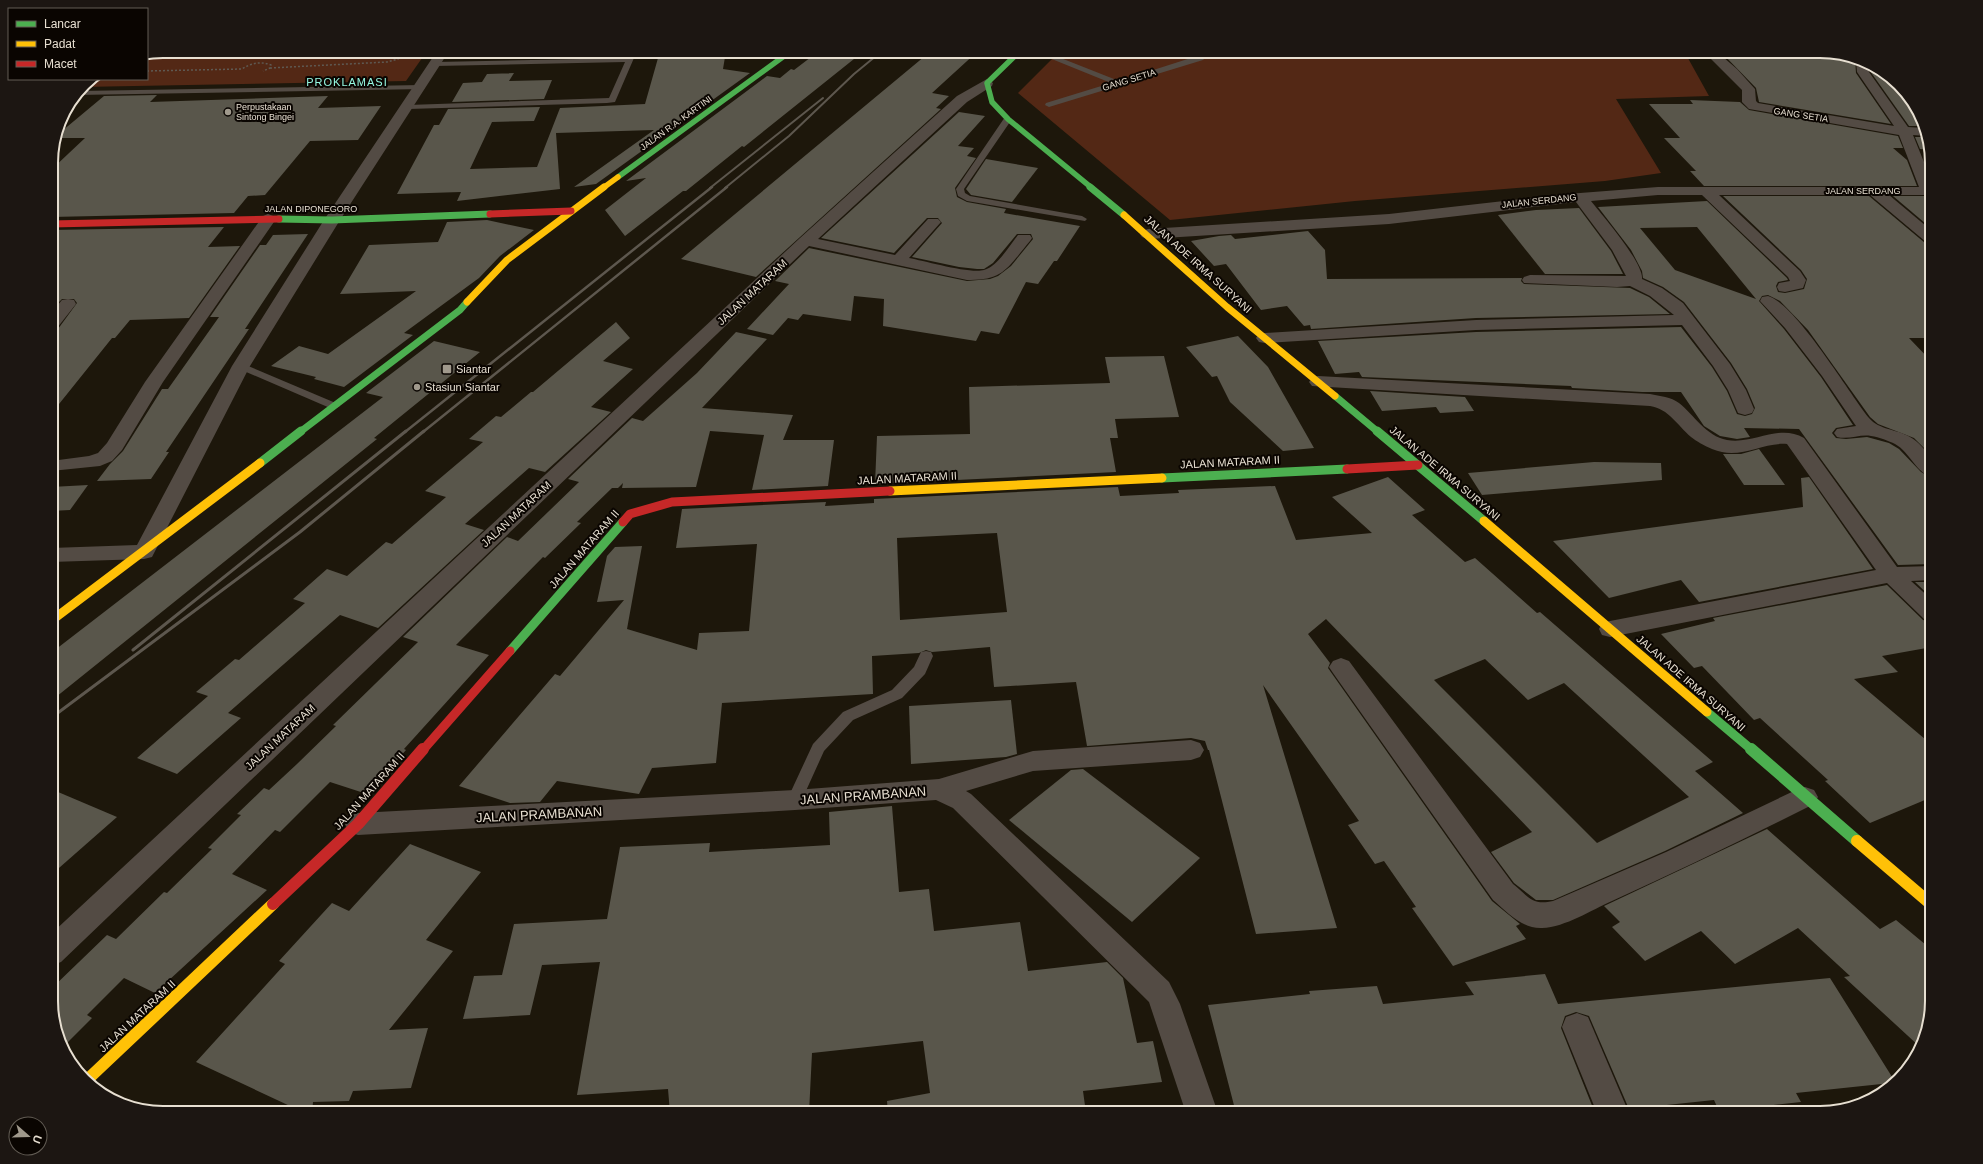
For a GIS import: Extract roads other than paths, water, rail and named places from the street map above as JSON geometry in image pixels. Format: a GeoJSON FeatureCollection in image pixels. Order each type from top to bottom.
{"type":"FeatureCollection","features":[{"type":"Feature","properties":{"kind":"street"},"geometry":{"type":"LineString","coordinates":[[58,555],[144,552],[242,366],[332,220],[439,58]]}},
{"type":"Feature","properties":{"kind":"street","name":"JALAN R.A. KARTINI"},"geometry":{"type":"LineString","coordinates":[[58,616],[144,552],[460,310],[507,260],[571,211],[784,58]]}},
{"type":"Feature","properties":{"kind":"street"},"geometry":{"type":"LineString","coordinates":[[987,84],[1013,58]]}},
{"type":"Feature","properties":{"kind":"street","name":"GANG SETIA"},"geometry":{"type":"LineString","coordinates":[[1717,58],[1743,82],[1750,93],[1748,102],[1754,106],[1904,131],[1920,132]]}},
{"type":"Feature","properties":{"kind":"street"},"geometry":{"type":"LineString","coordinates":[[1862,67],[1863,72],[1904,131],[1925,179]]}},
{"type":"Feature","properties":{"kind":"street","name":"JALAN ADE IRMA SURYANI"},"geometry":{"type":"LineString","coordinates":[[987,84],[992,102],[1008,119],[1148,234],[1227,307],[1418,465],[1925,899]]}},
{"type":"Feature","properties":{"kind":"street","name":"JALAN MATARAM"},"geometry":{"type":"LineString","coordinates":[[58,945],[806,241],[962,99],[987,84]]}},
{"type":"Feature","properties":{"kind":"street","name":"JALAN SERDANG"},"geometry":{"type":"LineString","coordinates":[[1148,234],[1389,219],[1580,197],[1658,191],[1925,191]]}},
{"type":"Feature","properties":{"kind":"street"},"geometry":{"type":"LineString","coordinates":[[1706,191],[1794,274],[1798,280],[1797,284],[1785,287]]}},
{"type":"Feature","properties":{"kind":"street"},"geometry":{"type":"LineString","coordinates":[[1874,191],[1925,233]]}},
{"type":"Feature","properties":{"kind":"street"},"geometry":{"type":"LineString","coordinates":[[1580,197],[1622,253],[1634,273],[1635,278],[1631,280]]}},
{"type":"Feature","properties":{"kind":"street","name":"JALAN DIPONEGORO"},"geometry":{"type":"LineString","coordinates":[[58,224],[268,219],[332,220],[571,211]]}},
{"type":"Feature","properties":{"kind":"street"},"geometry":{"type":"LineString","coordinates":[[58,466],[93,462],[105,457],[115,446],[154,382],[268,219]]}},
{"type":"Feature","properties":{"kind":"street"},"geometry":{"type":"LineString","coordinates":[[899,260],[933,222]]}},
{"type":"Feature","properties":{"kind":"street"},"geometry":{"type":"LineString","coordinates":[[806,241],[967,275],[982,276],[990,274],[998,267],[1024,238]]}},
{"type":"Feature","properties":{"kind":"street"},"geometry":{"type":"LineString","coordinates":[[1530,280],[1598,282],[1631,280],[1667,298],[1687,320],[1721,364],[1737,390],[1745,409]]}},
{"type":"Feature","properties":{"kind":"street"},"geometry":{"type":"LineString","coordinates":[[1768,301],[1796,330],[1830,373],[1863,423],[1872,430],[1902,440],[1911,446],[1925,463]]}},
{"type":"Feature","properties":{"kind":"street"},"geometry":{"type":"LineString","coordinates":[[58,316],[68,304]]}},
{"type":"Feature","properties":{"kind":"street"},"geometry":{"type":"LineString","coordinates":[[1265,338],[1358,331],[1498,324],[1687,320]]}},
{"type":"Feature","properties":{"kind":"street"},"geometry":{"type":"LineString","coordinates":[[1318,382],[1650,400],[1663,402],[1672,407],[1698,433],[1719,445],[1738,448],[1773,439],[1792,439],[1798,442],[1891,575],[1925,607]]}},
{"type":"Feature","properties":{"kind":"street"},"geometry":{"type":"LineString","coordinates":[[1844,433],[1872,430]]}},
{"type":"Feature","properties":{"kind":"street","name":"JALAN MATARAM II"},"geometry":{"type":"LineString","coordinates":[[91,1076],[358,824],[630,514],[672,502],[701,500],[1418,465]]}},
{"type":"Feature","properties":{"kind":"street"},"geometry":{"type":"LineString","coordinates":[[1610,629],[1891,575],[1925,573]]}},
{"type":"Feature","properties":{"kind":"street"},"geometry":{"type":"LineString","coordinates":[[1341,667],[1504,892],[1528,913],[1541,916],[1574,906],[1676,860],[1805,797]]}},
{"type":"Feature","properties":{"kind":"street"},"geometry":{"type":"LineString","coordinates":[[939,789],[1033,761],[1191,750]]}},
{"type":"Feature","properties":{"kind":"street","name":"JALAN PRAMBANAN"},"geometry":{"type":"LineString","coordinates":[[358,824],[795,800],[939,789],[962,801],[1159,992],[1165,1004],[1200,1106]]}},
{"type":"Feature","properties":{"kind":"street"},"geometry":{"type":"LineString","coordinates":[[1577,1027],[1610,1106]]}},
{"type":"Feature","properties":{"kind":"lane"},"geometry":{"type":"LineString","coordinates":[[408,107],[607,101],[615,96],[629,60],[439,58]]}},
{"type":"Feature","properties":{"kind":"lane"},"geometry":{"type":"LineString","coordinates":[[1054,58],[1118,83]]}},
{"type":"Feature","properties":{"kind":"lane","name":"GANG SETIA"},"geometry":{"type":"LineString","coordinates":[[1049,104],[1200,58]]}},
{"type":"Feature","properties":{"kind":"lane"},"geometry":{"type":"LineString","coordinates":[[86,93],[421,87]]}},
{"type":"Feature","properties":{"kind":"lane"},"geometry":{"type":"LineString","coordinates":[[1008,119],[960,189],[961,194],[967,198],[1082,219]]}},
{"type":"Feature","properties":{"kind":"lane"},"geometry":{"type":"LineString","coordinates":[[242,366],[334,406]]}},
{"type":"Feature","properties":{"kind":"lane"},"geometry":{"type":"LineString","coordinates":[[795,800],[818,748],[848,716],[897,694],[920,670],[926,656]]}},
{"type":"Feature","properties":{"kind":"railway"},"geometry":{"type":"LineString","coordinates":[[725,188],[789,136],[854,74],[873,58]]}},
{"type":"Feature","properties":{"kind":"railway"},"geometry":{"type":"LineString","coordinates":[[710,188],[823,98]]}},
{"type":"Feature","properties":{"kind":"railway"},"geometry":{"type":"LineString","coordinates":[[405,432],[712,187]]}},
{"type":"Feature","properties":{"kind":"railway"},"geometry":{"type":"LineString","coordinates":[[423,432],[727,187]]}},
{"type":"Feature","properties":{"kind":"railway"},"geometry":{"type":"LineString","coordinates":[[133,650],[406,431]]}},
{"type":"Feature","properties":{"kind":"railway"},"geometry":{"type":"LineString","coordinates":[[58,713],[300,532],[424,431]]}},
{"type":"Feature","properties":{"kind":"place","name":"Perpustakaan Sintong Bingei"},"geometry":{"type":"Point","coordinates":[228,112]}},
{"type":"Feature","properties":{"kind":"place","name":"Siantar"},"geometry":{"type":"Point","coordinates":[447,369]}},
{"type":"Feature","properties":{"kind":"place","name":"Stasiun Siantar"},"geometry":{"type":"Point","coordinates":[417,387]}},
{"type":"Feature","properties":{"kind":"district","name":"PROKLAMASI"},"geometry":{"type":"Point","coordinates":[347,82]}}]}
